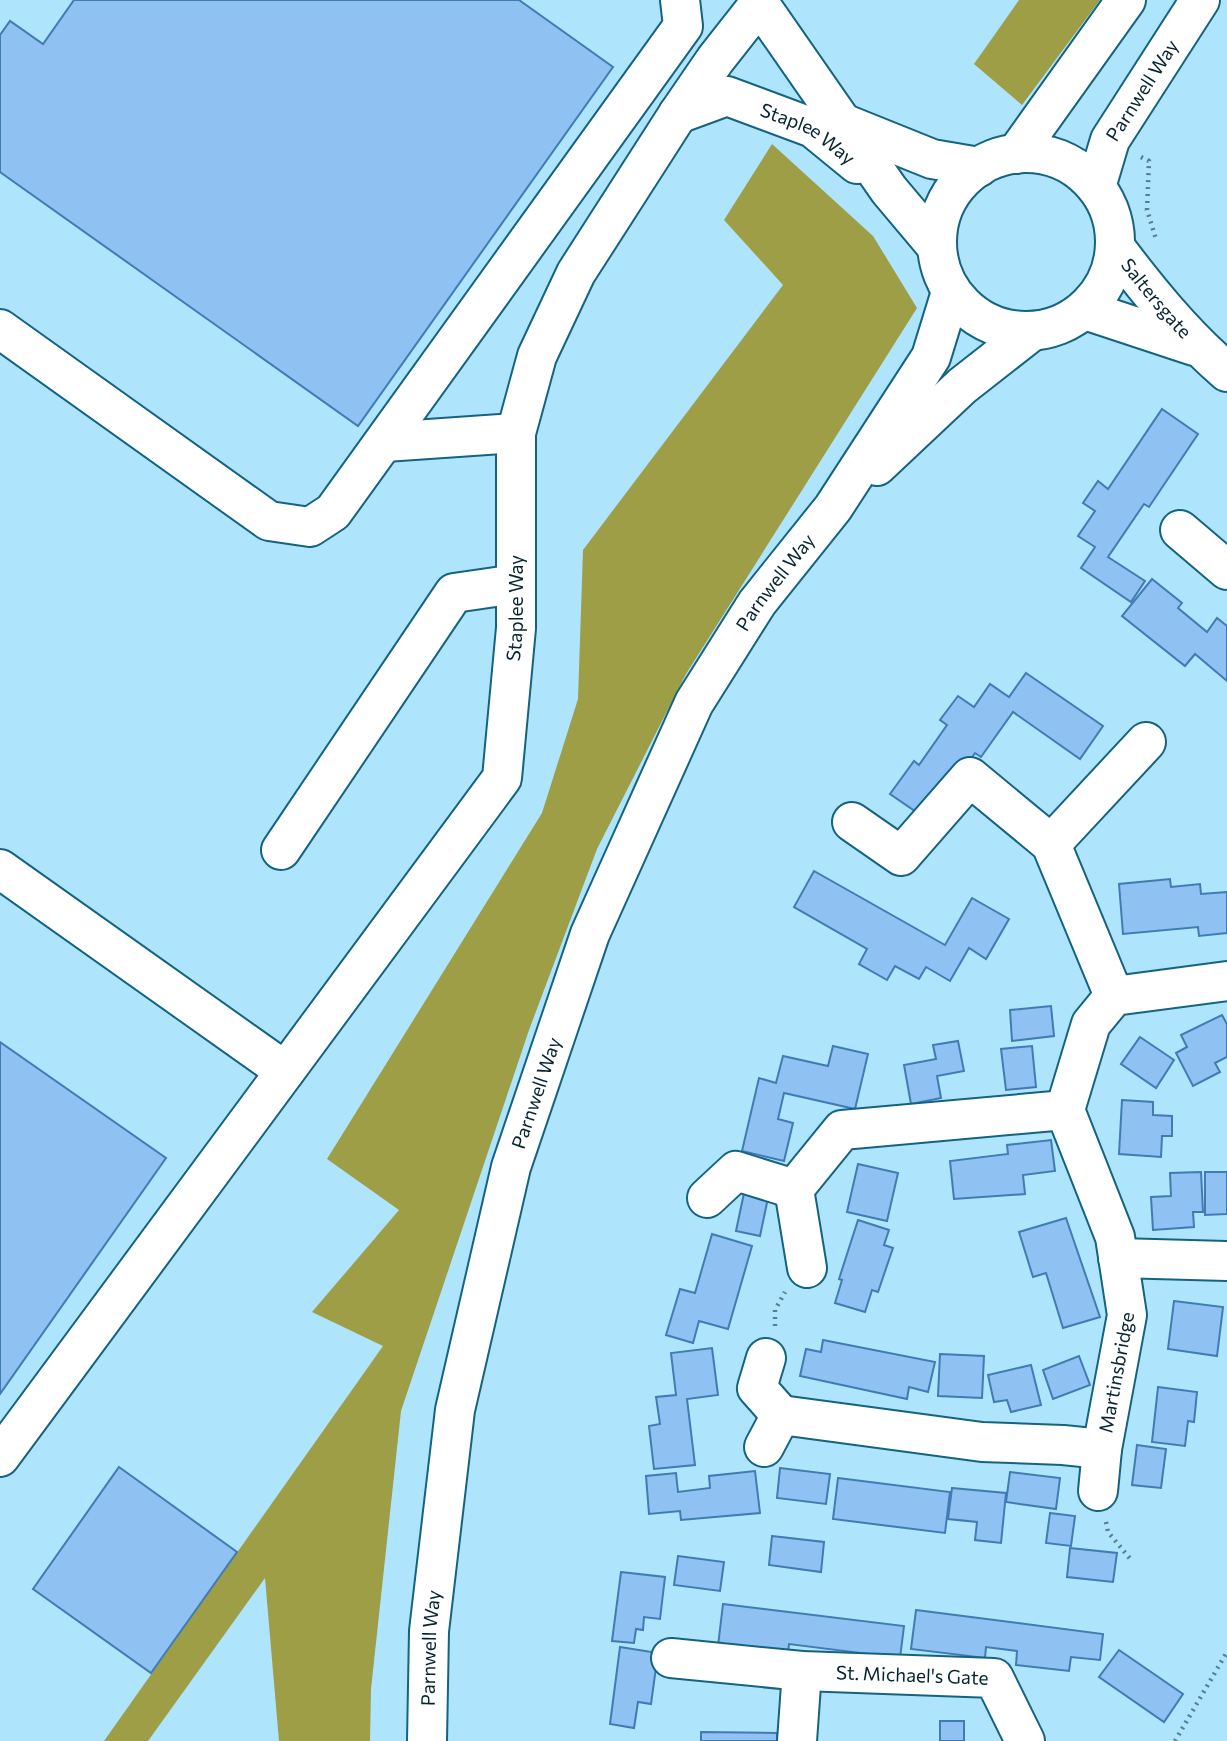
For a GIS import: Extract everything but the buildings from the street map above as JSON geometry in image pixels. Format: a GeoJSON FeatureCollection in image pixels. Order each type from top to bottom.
{"type":"FeatureCollection","features":[{"type":"Feature","properties":{"kind":"street"},"geometry":{"type":"LineString","coordinates":[[0,329],[269,521],[310,527],[333,512],[683,26],[680,0]]}},
{"type":"Feature","properties":{"kind":"street"},"geometry":{"type":"LineString","coordinates":[[1016,154],[1126,0]]}},
{"type":"Feature","properties":{"kind":"street","name":"Parnwell Way"},"geometry":{"type":"LineString","coordinates":[[1096,187],[1110,140],[1200,0]]}},
{"type":"Feature","properties":{"kind":"street","name":"Staplee Way"},"geometry":{"type":"LineString","coordinates":[[0,1457],[502,778],[516,628],[516,433],[537,356],[576,273],[678,114],[758,2],[889,190],[937,247]]}},
{"type":"Feature","properties":{"kind":"street","name":"Staplee Way"},"geometry":{"type":"LineString","coordinates":[[678,114],[727,96],[813,128],[889,190]]}},
{"type":"Feature","properties":{"kind":"street","name":"Staplee Way"},"geometry":{"type":"LineString","coordinates":[[845,124],[932,159],[979,167]]}},
{"type":"Feature","properties":{"kind":"street"},"geometry":{"type":"LineString","coordinates":[[1016,154],[1046,156],[1073,167],[1096,187],[1107,205],[1114,225],[1115,247],[1111,270],[1101,292],[1085,310],[1059,326],[1031,332],[1000,328],[972,314],[951,292],[941,271],[937,247],[939,223],[947,201],[961,181],[979,167],[997,158],[1016,154]]}},
{"type":"Feature","properties":{"kind":"street","name":"Saltersgate"},"geometry":{"type":"LineString","coordinates":[[1115,247],[1154,299],[1213,360]]}},
{"type":"Feature","properties":{"kind":"street","name":"Parnwell Way"},"geometry":{"type":"LineString","coordinates":[[427,1741],[429,1631],[455,1410],[511,1167],[590,934],[694,703],[757,603],[833,508],[931,356],[951,292]]}},
{"type":"Feature","properties":{"kind":"street","name":"Saltersgate"},"geometry":{"type":"LineString","coordinates":[[1085,310],[1213,360]]}},
{"type":"Feature","properties":{"kind":"street","name":"Parnwell Way"},"geometry":{"type":"LineString","coordinates":[[833,508],[962,386],[1031,332]]}},
{"type":"Feature","properties":{"kind":"street"},"geometry":{"type":"LineString","coordinates":[[385,442],[516,433]]}},
{"type":"Feature","properties":{"kind":"street"},"geometry":{"type":"LineString","coordinates":[[1180,530],[1227,570]]}},
{"type":"Feature","properties":{"kind":"street"},"geometry":{"type":"LineString","coordinates":[[281,850],[454,593],[516,584]]}},
{"type":"Feature","properties":{"kind":"street"},"geometry":{"type":"LineString","coordinates":[[1051,844],[1146,742]]}},
{"type":"Feature","properties":{"kind":"street"},"geometry":{"type":"LineString","coordinates":[[852,822],[901,856],[970,777],[1051,844],[1114,996]]}},
{"type":"Feature","properties":{"kind":"street"},"geometry":{"type":"LineString","coordinates":[[0,869],[285,1071]]}},
{"type":"Feature","properties":{"kind":"street"},"geometry":{"type":"LineString","coordinates":[[807,1268],[794,1189],[842,1129],[1065,1110],[1091,1024],[1114,996],[1227,981]]}},
{"type":"Feature","properties":{"kind":"street","name":"Martinsbridge"},"geometry":{"type":"LineString","coordinates":[[766,1358],[757,1388],[773,1431],[1102,1449],[1127,1315],[1115,1237],[1065,1110]]}},
{"type":"Feature","properties":{"kind":"street"},"geometry":{"type":"LineString","coordinates":[[707,1198],[736,1171],[794,1189]]}},
{"type":"Feature","properties":{"kind":"street"},"geometry":{"type":"LineString","coordinates":[[1118,1258],[1227,1261]]}},
{"type":"Feature","properties":{"kind":"street"},"geometry":{"type":"LineString","coordinates":[[1098,1491],[1102,1449]]}},
{"type":"Feature","properties":{"kind":"street","name":"St. Michael's Gate"},"geometry":{"type":"LineString","coordinates":[[671,1658],[802,1671],[993,1678],[1025,1741]]}},
{"type":"Feature","properties":{"kind":"street"},"geometry":{"type":"LineString","coordinates":[[797,1741],[802,1671]]}},
{"type":"Feature","properties":{"kind":"path"},"geometry":{"type":"LineString","coordinates":[[1110,140],[1149,161],[1147,210],[1159,250]]}},
{"type":"Feature","properties":{"kind":"path"},"geometry":{"type":"LineString","coordinates":[[766,1358],[778,1352],[775,1310],[786,1289],[807,1268]]}},
{"type":"Feature","properties":{"kind":"path"},"geometry":{"type":"LineString","coordinates":[[1098,1491],[1108,1532],[1132,1561]]}},
{"type":"Feature","properties":{"kind":"path"},"geometry":{"type":"LineString","coordinates":[[1175,1741],[1227,1652]]}},
{"type":"Feature","properties":{"kind":"shaded area"},"geometry":{"type":"Polygon","coordinates":[[[1019,0],[1100,0],[1022,105],[974,64],[1019,0]]]}},
{"type":"Feature","properties":{"kind":"shaded area"},"geometry":{"type":"Polygon","coordinates":[[[772,144],[873,236],[917,308],[686,674],[597,849],[529,1030],[401,1411],[371,1689],[370,1741],[279,1741],[265,1578],[148,1741],[104,1741],[383,1346],[312,1312],[399,1210],[327,1159],[542,813],[578,699],[583,550],[783,285],[724,220],[772,144]]]}}]}
